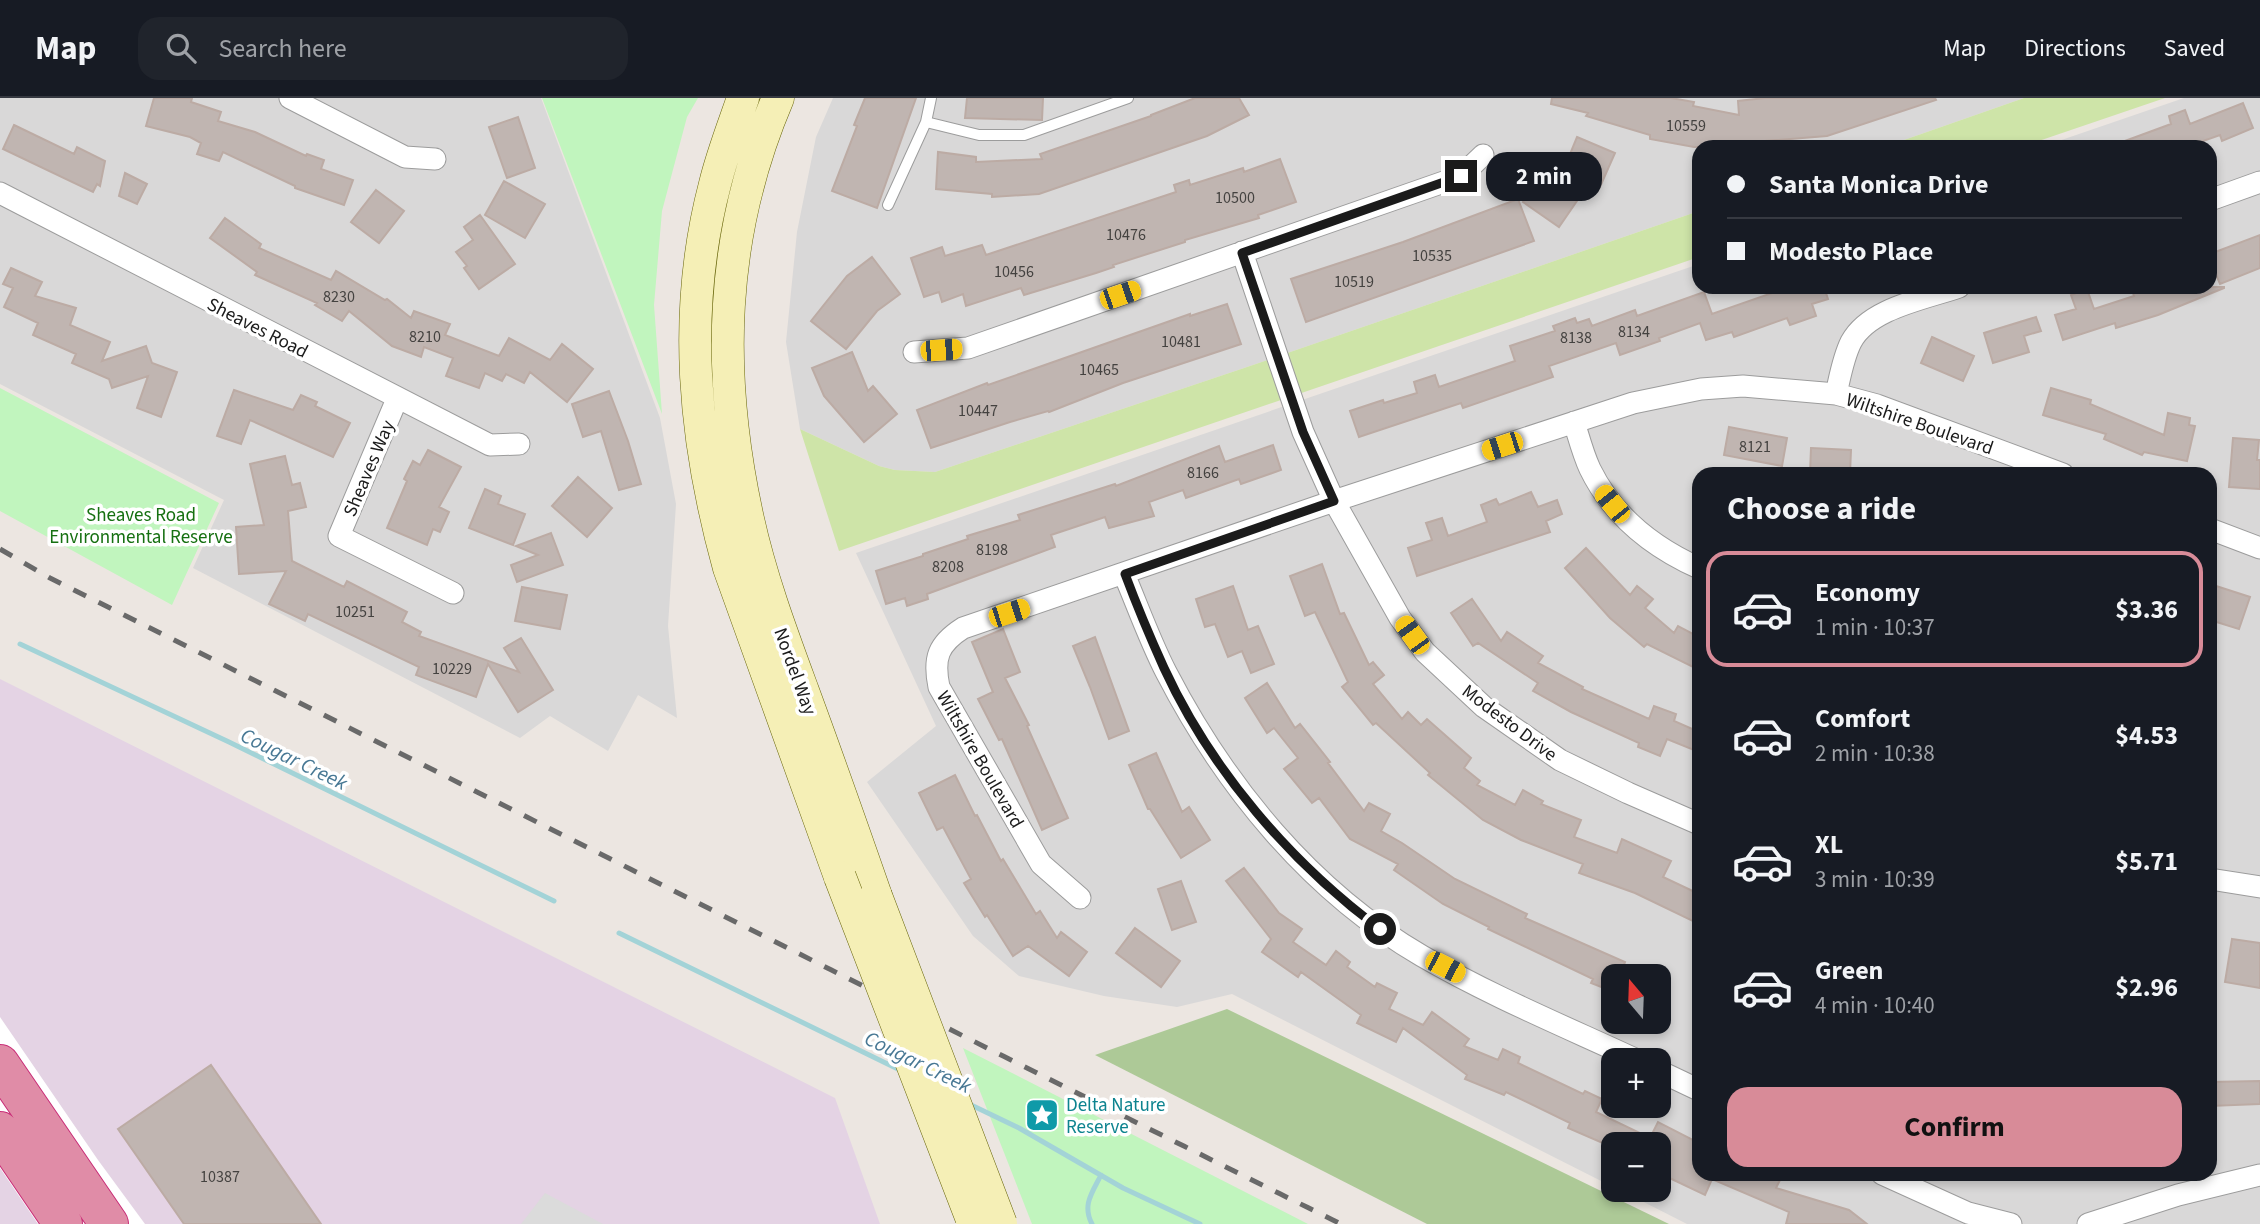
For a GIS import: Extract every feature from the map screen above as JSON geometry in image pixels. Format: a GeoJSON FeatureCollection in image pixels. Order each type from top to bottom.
{"type":"FeatureCollection","features":[{"type":"Feature","properties":{"kind":"highway"},"geometry":{"type":"LineString","coordinates":[[0,1064],[109,1224]]}},
{"type":"Feature","properties":{"kind":"highway"},"geometry":{"type":"LineString","coordinates":[[0,1131],[63,1224]]}},
{"type":"Feature","properties":{"kind":"main road","name":"Nordel Way"},"geometry":{"type":"LineString","coordinates":[[743,98],[715,185],[696,303],[696,403],[716,520],[729,568],[840,877],[982,1222]]}},
{"type":"Feature","properties":{"kind":"main road","name":"Nordel Way"},"geometry":{"type":"LineString","coordinates":[[778,98],[748,185],[736,238],[727,309],[729,397],[748,519],[766,587],[876,896],[982,1222]]}},
{"type":"Feature","properties":{"kind":"street"},"geometry":{"type":"LineString","coordinates":[[290,98],[405,157],[435,159]]}},
{"type":"Feature","properties":{"kind":"street"},"geometry":{"type":"LineString","coordinates":[[914,352],[968,348],[1461,176],[1483,155]]}},
{"type":"Feature","properties":{"kind":"street"},"geometry":{"type":"LineString","coordinates":[[2217,197],[2260,182]]}},
{"type":"Feature","properties":{"kind":"street","name":"Sheaves Road"},"geometry":{"type":"LineString","coordinates":[[0,193],[490,446],[519,444]]}},
{"type":"Feature","properties":{"kind":"street","name":"Modesto Drive"},"geometry":{"type":"LineString","coordinates":[[1242,253],[1303,432],[1334,501],[1400,618],[1425,652],[1484,707],[1560,760],[1692,821]]}},
{"type":"Feature","properties":{"kind":"street"},"geometry":{"type":"LineString","coordinates":[[1836,394],[1851,342],[1862,327],[1875,316],[1939,294]]}},
{"type":"Feature","properties":{"kind":"street","name":"Wiltshire Boulevard"},"geometry":{"type":"LineString","coordinates":[[1080,898],[1041,864],[939,687],[935,671],[937,656],[948,637],[963,628],[1633,402],[1701,390],[1743,386],[1836,394],[1877,405],[2044,467]]}},
{"type":"Feature","properties":{"kind":"street","name":"Sheaves Way"},"geometry":{"type":"LineString","coordinates":[[397,399],[339,536],[453,593]]}},
{"type":"Feature","properties":{"kind":"street"},"geometry":{"type":"LineString","coordinates":[[1574,422],[1589,466],[1603,493],[1622,516],[1641,534],[1671,555],[1692,565]]}},
{"type":"Feature","properties":{"kind":"street"},"geometry":{"type":"LineString","coordinates":[[2217,532],[2260,548]]}},
{"type":"Feature","properties":{"kind":"street"},"geometry":{"type":"LineString","coordinates":[[1125,574],[1165,670],[1202,737],[1230,778],[1264,819],[1300,860],[1341,900],[1422,956],[1612,1048]]}},
{"type":"Feature","properties":{"kind":"street"},"geometry":{"type":"LineString","coordinates":[[2217,880],[2260,887]]}},
{"type":"Feature","properties":{"kind":"street"},"geometry":{"type":"LineString","coordinates":[[1671,1077],[1692,1087]]}},
{"type":"Feature","properties":{"kind":"street"},"geometry":{"type":"LineString","coordinates":[[2088,1224],[2178,1195],[2260,1175]]}},
{"type":"Feature","properties":{"kind":"street"},"geometry":{"type":"LineString","coordinates":[[1897,1181],[1968,1213],[2011,1224]]}},
{"type":"Feature","properties":{"kind":"lane"},"geometry":{"type":"LineString","coordinates":[[888,205],[926,122],[931,98]]}},
{"type":"Feature","properties":{"kind":"lane"},"geometry":{"type":"LineString","coordinates":[[926,122],[979,135],[1024,135],[1128,98]]}},
{"type":"Feature","properties":{"kind":"shaded area"},"geometry":{"type":"Polygon","coordinates":[[[0,98],[541,98],[660,418],[676,504],[668,626],[677,718],[638,695],[608,751],[550,716],[520,738],[193,568],[224,500],[0,384],[0,98]]]}},
{"type":"Feature","properties":{"kind":"shaded area"},"geometry":{"type":"Polygon","coordinates":[[[833,98],[2024,98],[1904,140],[1692,140],[1692,213],[935,472],[895,470],[879,466],[800,429],[786,342],[797,232],[816,137],[833,98]]]}},
{"type":"Feature","properties":{"kind":"shaded area"},"geometry":{"type":"Polygon","coordinates":[[[2184,98],[2260,98],[2260,1224],[1687,1224],[1644,1202],[1671,1202],[1671,1132],[1601,1132],[1601,1181],[1232,994],[1177,1007],[1104,996],[1019,976],[973,936],[867,782],[936,726],[856,553],[1692,266],[1692,294],[2217,294],[2217,140],[2061,140],[2184,98]]]}},
{"type":"Feature","properties":{"kind":"shaded area"},"geometry":{"type":"Polygon","coordinates":[[[0,679],[835,1098],[880,1224],[0,1224],[0,679]]]}},
{"type":"Feature","properties":{"kind":"shaded area"},"geometry":{"type":"Polygon","coordinates":[[[545,1193],[603,1224],[521,1224],[545,1193]]]}},
{"type":"Feature","properties":{"kind":"green space"},"geometry":{"type":"Polygon","coordinates":[[[542,98],[698,98],[687,117],[662,211],[654,305],[662,414],[542,98]]]}},
{"type":"Feature","properties":{"kind":"green space"},"geometry":{"type":"Polygon","coordinates":[[[2024,98],[2165,98],[2042,140],[1904,140],[2024,98]]]}},
{"type":"Feature","properties":{"kind":"green space"},"geometry":{"type":"Polygon","coordinates":[[[1692,213],[1692,259],[839,551],[800,429],[879,466],[895,470],[935,472],[1692,213]]]}},
{"type":"Feature","properties":{"kind":"green space","name":"Sheaves Road Environmental Reserve"},"geometry":{"type":"Polygon","coordinates":[[[0,388],[219,503],[172,605],[0,511],[0,388]]]}},
{"type":"Feature","properties":{"kind":"green space"},"geometry":{"type":"Polygon","coordinates":[[[1227,1009],[1601,1191],[1601,1202],[1624,1202],[1669,1224],[1427,1224],[1095,1055],[1227,1009]]]}},
{"type":"Feature","properties":{"kind":"green space","name":"Delta Nature Reserve"},"geometry":{"type":"Polygon","coordinates":[[[963,1048],[1308,1224],[1032,1224],[963,1048]]]}},
{"type":"Feature","properties":{"kind":"pier"},"geometry":{"type":"Polygon","coordinates":[[[0,1017],[145,1224],[38,1224],[0,1168],[0,1017]]]}},
{"type":"Feature","properties":{"kind":"building"},"geometry":{"type":"Polygon","coordinates":[[[154,98],[192,98],[191,102],[221,112],[218,121],[255,132],[306,156],[307,154],[324,160],[321,169],[353,180],[344,205],[295,188],[223,152],[219,161],[197,154],[201,143],[190,137],[146,126],[154,98]]]}},
{"type":"Feature","properties":{"kind":"building"},"geometry":{"type":"Polygon","coordinates":[[[865,98],[916,98],[877,208],[832,191],[865,98]]]}},
{"type":"Feature","properties":{"kind":"building"},"geometry":{"type":"Polygon","coordinates":[[[967,98],[1043,98],[1042,120],[965,118],[967,98]]]}},
{"type":"Feature","properties":{"kind":"building"},"geometry":{"type":"Polygon","coordinates":[[[1195,98],[1239,98],[1249,115],[1207,136],[1039,194],[992,197],[992,194],[936,189],[938,152],[976,157],[976,162],[1042,159],[1040,154],[1195,98]]]}},
{"type":"Feature","properties":{"kind":"building"},"geometry":{"type":"Polygon","coordinates":[[[1552,98],[1671,98],[1694,102],[1693,106],[1739,115],[1738,101],[1765,98],[1936,100],[1827,136],[1778,140],[1692,140],[1692,147],[1650,139],[1650,135],[1586,116],[1588,113],[1551,104],[1552,98]]]}},
{"type":"Feature","properties":{"kind":"building"},"geometry":{"type":"Polygon","coordinates":[[[2243,103],[2253,128],[2222,141],[2220,135],[2206,140],[2128,140],[2171,124],[2169,116],[2185,110],[2190,124],[2243,103]]]}},
{"type":"Feature","properties":{"kind":"building"},"geometry":{"type":"Polygon","coordinates":[[[518,117],[535,168],[507,178],[489,127],[518,117]]]}},
{"type":"Feature","properties":{"kind":"building"},"geometry":{"type":"Polygon","coordinates":[[[14,125],[74,154],[77,147],[105,161],[100,186],[97,184],[93,192],[3,149],[14,125]]]}},
{"type":"Feature","properties":{"kind":"building"},"geometry":{"type":"Polygon","coordinates":[[[1577,137],[1615,153],[1600,187],[1590,182],[1559,227],[1523,202],[1544,171],[1559,181],[1577,137]]]}},
{"type":"Feature","properties":{"kind":"building"},"geometry":{"type":"Polygon","coordinates":[[[1280,159],[1296,202],[1258,215],[1259,218],[1185,240],[1113,265],[1114,267],[1024,295],[1021,288],[966,306],[963,294],[942,302],[939,292],[924,297],[911,258],[942,247],[945,256],[982,245],[986,255],[1176,192],[1174,185],[1189,180],[1190,185],[1243,168],[1244,172],[1280,159]]]}},
{"type":"Feature","properties":{"kind":"building"},"geometry":{"type":"Polygon","coordinates":[[[125,173],[147,184],[137,204],[119,196],[125,173]]]}},
{"type":"Feature","properties":{"kind":"building"},"geometry":{"type":"Polygon","coordinates":[[[504,181],[545,204],[525,238],[485,215],[504,181]]]}},
{"type":"Feature","properties":{"kind":"building"},"geometry":{"type":"Polygon","coordinates":[[[376,190],[404,211],[379,243],[351,222],[376,190]]]}},
{"type":"Feature","properties":{"kind":"building"},"geometry":{"type":"Polygon","coordinates":[[[1518,199],[1534,241],[1306,322],[1291,279],[1403,242],[1518,199]]]}},
{"type":"Feature","properties":{"kind":"building"},"geometry":{"type":"Polygon","coordinates":[[[480,215],[515,264],[479,289],[456,252],[473,240],[464,227],[480,215]]]}},
{"type":"Feature","properties":{"kind":"building"},"geometry":{"type":"Polygon","coordinates":[[[225,218],[261,244],[259,248],[331,280],[336,271],[387,299],[411,318],[414,311],[450,324],[445,335],[499,356],[509,338],[550,360],[562,344],[593,369],[567,402],[530,372],[524,383],[506,374],[502,381],[485,373],[479,388],[446,376],[453,358],[424,347],[421,357],[392,346],[349,311],[342,321],[315,305],[317,303],[255,275],[257,272],[210,238],[225,218]]]}},
{"type":"Feature","properties":{"kind":"building"},"geometry":{"type":"Polygon","coordinates":[[[2260,235],[2260,268],[2220,284],[2217,277],[2217,251],[2260,235]]]}},
{"type":"Feature","properties":{"kind":"building"},"geometry":{"type":"Polygon","coordinates":[[[872,257],[900,294],[877,311],[846,349],[811,321],[847,276],[872,257]]]}},
{"type":"Feature","properties":{"kind":"building"},"geometry":{"type":"Polygon","coordinates":[[[11,268],[42,282],[35,296],[76,308],[70,325],[110,342],[102,361],[146,346],[152,363],[177,372],[161,417],[137,408],[148,376],[112,388],[109,379],[72,363],[76,354],[33,335],[38,323],[4,307],[13,288],[3,284],[11,268]]]}},
{"type":"Feature","properties":{"kind":"building"},"geometry":{"type":"Polygon","coordinates":[[[1698,294],[1705,294],[1712,314],[1769,294],[1826,294],[1828,299],[1812,304],[1816,316],[1790,325],[1787,318],[1734,337],[1732,332],[1706,340],[1700,323],[1620,355],[1616,343],[1549,366],[1553,377],[1463,408],[1461,403],[1359,437],[1350,411],[1417,393],[1414,382],[1435,375],[1439,387],[1515,361],[1510,346],[1555,331],[1553,326],[1575,318],[1577,323],[1589,319],[1592,326],[1635,310],[1637,316],[1698,294]]]}},
{"type":"Feature","properties":{"kind":"building"},"geometry":{"type":"Polygon","coordinates":[[[2089,294],[2094,309],[2134,296],[2133,294],[2209,294],[2158,315],[2116,328],[2115,323],[2063,340],[2055,315],[2076,309],[2071,295],[2089,294]]]}},
{"type":"Feature","properties":{"kind":"building"},"geometry":{"type":"Polygon","coordinates":[[[1227,304],[1241,344],[1123,383],[1049,412],[931,448],[917,410],[987,383],[988,385],[1190,314],[1227,304]]]}},
{"type":"Feature","properties":{"kind":"building"},"geometry":{"type":"Polygon","coordinates":[[[2036,317],[2041,331],[2024,336],[2029,352],[1993,363],[1984,333],[2036,317]]]}},
{"type":"Feature","properties":{"kind":"building"},"geometry":{"type":"Polygon","coordinates":[[[1932,337],[1974,356],[1963,381],[1921,363],[1932,337]]]}},
{"type":"Feature","properties":{"kind":"building"},"geometry":{"type":"Polygon","coordinates":[[[852,352],[868,391],[873,386],[897,414],[864,442],[824,396],[812,368],[852,352]]]}},
{"type":"Feature","properties":{"kind":"building"},"geometry":{"type":"Polygon","coordinates":[[[2051,388],[2091,400],[2090,404],[2164,435],[2168,413],[2190,418],[2189,425],[2195,426],[2187,461],[2144,452],[2142,455],[2104,439],[2106,434],[2043,415],[2051,388]]]}},
{"type":"Feature","properties":{"kind":"building"},"geometry":{"type":"Polygon","coordinates":[[[234,390],[293,410],[301,395],[317,402],[315,406],[350,423],[333,457],[250,420],[241,444],[217,436],[234,390]]]}},
{"type":"Feature","properties":{"kind":"building"},"geometry":{"type":"Polygon","coordinates":[[[609,391],[641,484],[619,490],[601,431],[583,437],[572,404],[609,391]]]}},
{"type":"Feature","properties":{"kind":"building"},"geometry":{"type":"Polygon","coordinates":[[[1729,427],[1787,438],[1782,466],[1724,455],[1729,427]]]}},
{"type":"Feature","properties":{"kind":"building"},"geometry":{"type":"Polygon","coordinates":[[[2233,438],[2259,440],[2257,460],[2260,460],[2260,489],[2229,487],[2233,438]]]}},
{"type":"Feature","properties":{"kind":"building"},"geometry":{"type":"Polygon","coordinates":[[[1273,445],[1281,470],[1241,484],[1239,479],[1186,498],[1183,490],[1149,502],[1154,516],[1109,528],[1105,517],[1051,535],[1055,547],[927,594],[928,599],[907,606],[905,598],[886,604],[876,571],[968,539],[967,536],[1020,520],[1018,515],[1115,484],[1116,486],[1219,446],[1225,462],[1273,445]]]}},
{"type":"Feature","properties":{"kind":"building"},"geometry":{"type":"Polygon","coordinates":[[[1811,448],[1851,450],[1850,467],[1810,467],[1811,448]]]}},
{"type":"Feature","properties":{"kind":"building"},"geometry":{"type":"Polygon","coordinates":[[[428,450],[461,467],[439,507],[449,512],[440,532],[433,529],[427,545],[387,528],[413,461],[420,465],[428,450]]]}},
{"type":"Feature","properties":{"kind":"building"},"geometry":{"type":"Polygon","coordinates":[[[285,456],[292,485],[300,483],[306,507],[288,511],[292,561],[344,587],[347,581],[407,612],[402,622],[421,632],[419,636],[519,672],[504,648],[521,638],[553,690],[518,712],[488,664],[476,697],[416,675],[419,667],[308,614],[305,621],[269,604],[286,571],[239,574],[236,527],[264,525],[250,464],[285,456]]]}},
{"type":"Feature","properties":{"kind":"building"},"geometry":{"type":"Polygon","coordinates":[[[578,477],[612,508],[587,537],[552,506],[578,477]]]}},
{"type":"Feature","properties":{"kind":"building"},"geometry":{"type":"Polygon","coordinates":[[[485,489],[501,496],[498,504],[525,514],[513,545],[469,528],[485,489]]]}},
{"type":"Feature","properties":{"kind":"building"},"geometry":{"type":"Polygon","coordinates":[[[1531,492],[1538,507],[1557,500],[1562,514],[1546,521],[1550,532],[1417,576],[1408,548],[1432,540],[1426,523],[1442,518],[1448,536],[1487,522],[1481,505],[1496,499],[1499,505],[1531,492]]]}},
{"type":"Feature","properties":{"kind":"building"},"geometry":{"type":"Polygon","coordinates":[[[551,533],[563,565],[517,582],[511,565],[538,555],[516,546],[551,533]]]}},
{"type":"Feature","properties":{"kind":"building"},"geometry":{"type":"Polygon","coordinates":[[[1586,548],[1630,595],[1637,586],[1653,599],[1645,608],[1674,633],[1678,626],[1692,633],[1692,666],[1647,644],[1644,647],[1610,618],[1565,568],[1586,548]]]}},
{"type":"Feature","properties":{"kind":"building"},"geometry":{"type":"Polygon","coordinates":[[[1322,564],[1340,614],[1344,613],[1369,665],[1373,662],[1384,675],[1373,684],[1402,719],[1408,712],[1421,725],[1427,719],[1471,758],[1464,768],[1480,781],[1477,785],[1515,805],[1523,790],[1543,801],[1541,804],[1581,820],[1574,837],[1617,853],[1622,839],[1671,861],[1663,877],[1692,891],[1692,921],[1635,893],[1579,873],[1583,864],[1521,840],[1483,820],[1428,775],[1430,773],[1376,723],[1373,725],[1342,687],[1348,682],[1315,612],[1305,616],[1290,576],[1322,564]]]}},
{"type":"Feature","properties":{"kind":"building"},"geometry":{"type":"Polygon","coordinates":[[[1233,586],[1248,630],[1258,626],[1274,664],[1251,673],[1242,651],[1228,657],[1215,624],[1205,627],[1196,599],[1233,586]]]}},
{"type":"Feature","properties":{"kind":"building"},"geometry":{"type":"Polygon","coordinates":[[[2217,586],[2250,597],[2239,629],[2217,622],[2217,586]]]}},
{"type":"Feature","properties":{"kind":"building"},"geometry":{"type":"Polygon","coordinates":[[[522,587],[567,595],[560,629],[515,621],[522,587]]]}},
{"type":"Feature","properties":{"kind":"building"},"geometry":{"type":"Polygon","coordinates":[[[1472,599],[1501,641],[1507,632],[1543,656],[1538,663],[1583,687],[1582,689],[1649,719],[1654,706],[1676,714],[1674,721],[1692,729],[1692,749],[1667,739],[1660,756],[1533,691],[1538,683],[1478,643],[1473,646],[1451,613],[1472,599]]]}},
{"type":"Feature","properties":{"kind":"building"},"geometry":{"type":"Polygon","coordinates":[[[1003,629],[1020,672],[1005,678],[1029,725],[1027,726],[1068,818],[1042,830],[1002,739],[999,740],[978,699],[993,692],[972,642],[1003,629]]]}},
{"type":"Feature","properties":{"kind":"building"},"geometry":{"type":"Polygon","coordinates":[[[1095,637],[1129,731],[1109,739],[1073,646],[1095,637]]]}},
{"type":"Feature","properties":{"kind":"building"},"geometry":{"type":"Polygon","coordinates":[[[1267,683],[1295,728],[1300,724],[1364,811],[1369,803],[1390,814],[1381,831],[1455,879],[1527,914],[1525,918],[1625,962],[1624,964],[1601,964],[1601,987],[1591,983],[1593,979],[1488,929],[1489,927],[1443,904],[1394,870],[1398,864],[1350,839],[1319,798],[1312,803],[1284,769],[1298,758],[1274,728],[1267,733],[1245,698],[1267,683]]]}},
{"type":"Feature","properties":{"kind":"building"},"geometry":{"type":"Polygon","coordinates":[[[1156,753],[1182,812],[1189,807],[1210,840],[1181,858],[1148,809],[1129,765],[1156,753]]]}},
{"type":"Feature","properties":{"kind":"building"},"geometry":{"type":"Polygon","coordinates":[[[955,775],[1001,861],[1003,859],[1036,914],[1040,911],[1057,938],[1061,932],[1087,952],[1069,976],[1028,946],[1013,956],[964,883],[971,879],[943,827],[937,830],[919,793],[955,775]]]}},
{"type":"Feature","properties":{"kind":"building"},"geometry":{"type":"Polygon","coordinates":[[[1244,868],[1279,913],[1302,929],[1293,942],[1326,965],[1336,951],[1350,962],[1347,967],[1375,987],[1377,983],[1397,993],[1389,1009],[1423,1025],[1432,1012],[1469,1039],[1464,1046],[1498,1060],[1503,1049],[1520,1057],[1518,1063],[1583,1094],[1585,1091],[1601,1099],[1596,1112],[1601,1114],[1601,1118],[1608,1118],[1638,1132],[1601,1132],[1601,1142],[1568,1128],[1570,1123],[1506,1092],[1504,1095],[1465,1079],[1467,1075],[1403,1028],[1396,1042],[1357,1023],[1361,1015],[1301,972],[1298,977],[1262,952],[1271,939],[1226,881],[1244,868]]]}},
{"type":"Feature","properties":{"kind":"building"},"geometry":{"type":"Polygon","coordinates":[[[1181,881],[1196,922],[1172,930],[1158,889],[1181,881]]]}},
{"type":"Feature","properties":{"kind":"building"},"geometry":{"type":"Polygon","coordinates":[[[1135,928],[1180,961],[1161,987],[1116,953],[1135,928]]]}},
{"type":"Feature","properties":{"kind":"building"},"geometry":{"type":"Polygon","coordinates":[[[2232,939],[2260,943],[2260,988],[2225,982],[2232,939]]]}},
{"type":"Feature","properties":{"kind":"building"},"geometry":{"type":"Polygon","coordinates":[[[211,1065],[321,1224],[184,1224],[118,1129],[211,1065]]]}},
{"type":"Feature","properties":{"kind":"building"},"geometry":{"type":"Polygon","coordinates":[[[2260,1081],[2260,1104],[2217,1106],[2217,1082],[2260,1081]]]}},
{"type":"Feature","properties":{"kind":"building"},"geometry":{"type":"Polygon","coordinates":[[[1658,1122],[1692,1139],[1692,1181],[1711,1181],[1705,1195],[1671,1179],[1671,1132],[1653,1132],[1658,1122]]]}},
{"type":"Feature","properties":{"kind":"building"},"geometry":{"type":"Polygon","coordinates":[[[1717,1181],[1780,1181],[1776,1188],[1849,1210],[1867,1224],[1786,1224],[1789,1212],[1717,1181]]]}},
{"type":"Feature","properties":{"kind":"waterway","name":"Cougar Creek"},"geometry":{"type":"LineString","coordinates":[[20,644],[229,742],[554,901]]}},
{"type":"Feature","properties":{"kind":"waterway","name":"Cougar Creek"},"geometry":{"type":"LineString","coordinates":[[619,933],[902,1071]]}},
{"type":"Feature","properties":{"kind":"waterway","name":"Cougar Creek"},"geometry":{"type":"LineString","coordinates":[[967,1103],[1019,1128],[1123,1188],[1200,1224]]}},
{"type":"Feature","properties":{"kind":"waterway"},"geometry":{"type":"LineString","coordinates":[[1092,1224],[1088,1205],[1101,1175]]}},
{"type":"Feature","properties":{"kind":"railway"},"geometry":{"type":"LineString","coordinates":[[0,549],[50,578],[1341,1224]]}},
{"type":"Feature","properties":{"kind":"place","name":"Delta Nature Reserve"},"geometry":{"type":"Point","coordinates":[1042,1115]}},
{"type":"Feature","properties":{"kind":"route"},"geometry":{"type":"LineString","coordinates":[[1380,929],[1341,900],[1300,860],[1230,778],[1202,737],[1165,670],[1125,574],[1334,501],[1303,432],[1242,253],[1461,176]]}}]}
